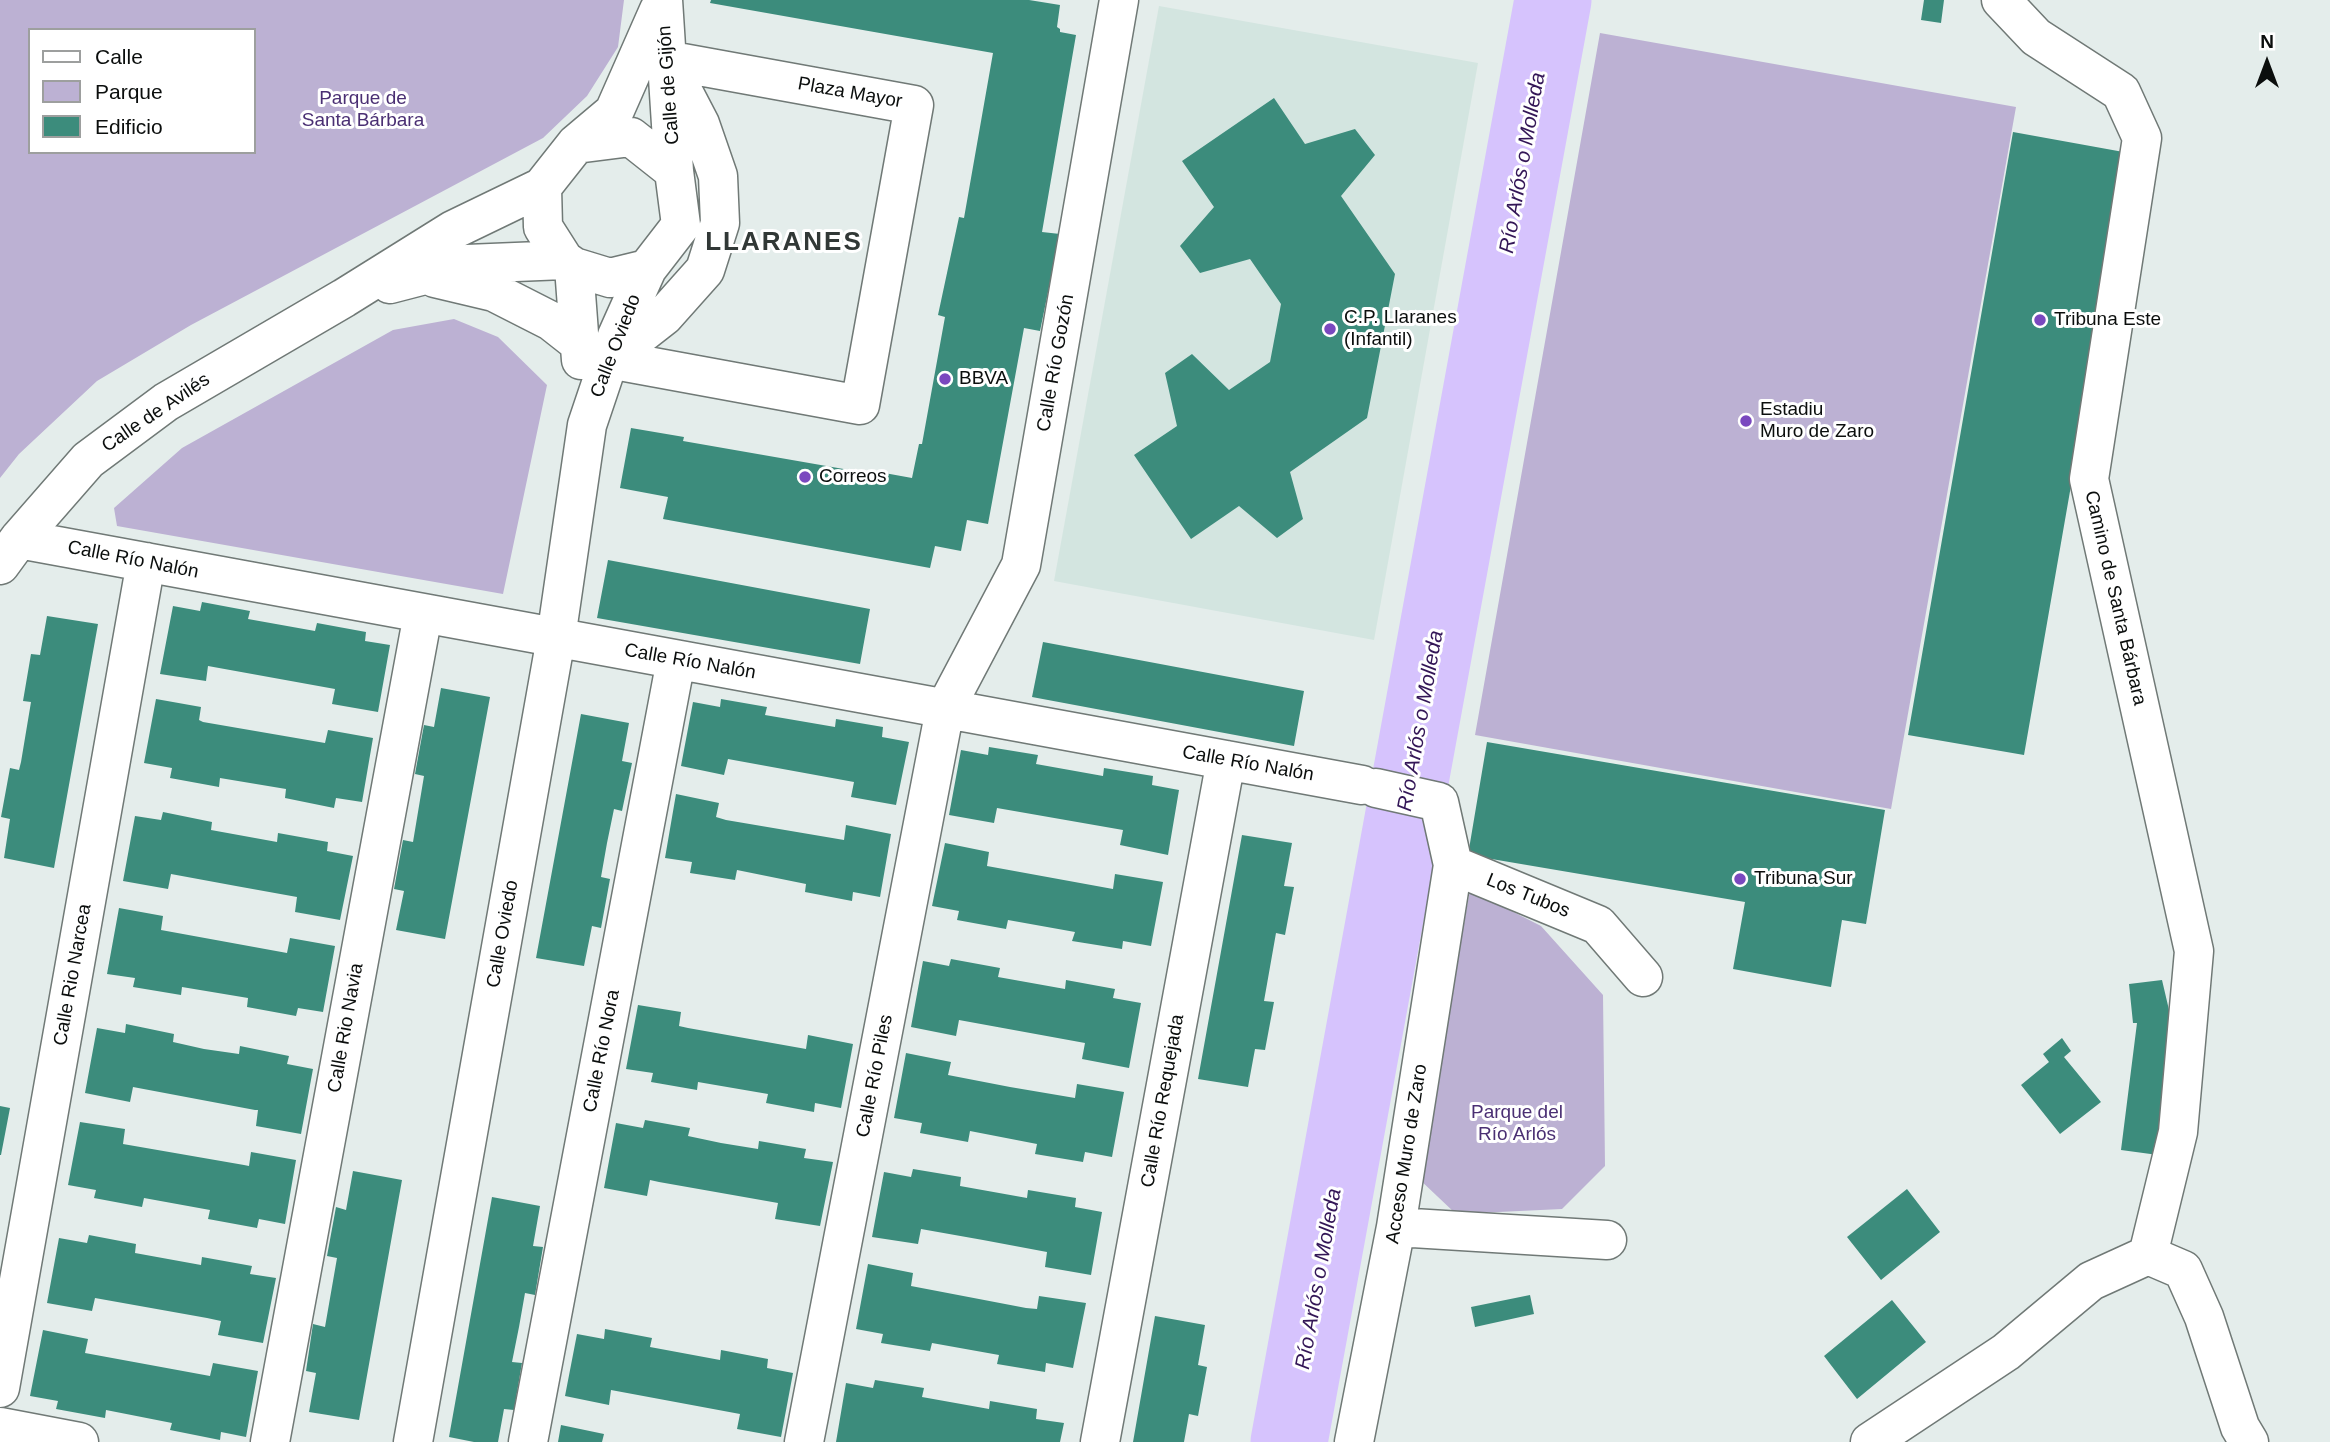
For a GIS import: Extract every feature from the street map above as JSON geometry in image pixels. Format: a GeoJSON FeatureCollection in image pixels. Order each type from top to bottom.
{"type":"FeatureCollection","features":[{"type":"Feature","properties":{"kind":"street","name":"Calle de Gijón"},"geometry":{"type":"LineString","coordinates":[[663,0],[674,171]]}},
{"type":"Feature","properties":{"kind":"street","name":"Calle de Gijón"},"geometry":{"type":"LineString","coordinates":[[576,144],[614,112],[663,0]]}},
{"type":"Feature","properties":{"kind":"street","name":"Calle Río Gozón"},"geometry":{"type":"LineString","coordinates":[[945,709],[1021,565],[1119,0]]}},
{"type":"Feature","properties":{"kind":"street","name":"Camino de Santa Bárbara"},"geometry":{"type":"LineString","coordinates":[[2001,0],[2036,37],[2121,92],[2142,138],[2089,479],[2194,951],[2178,1132],[2148,1255]]}},
{"type":"Feature","properties":{"kind":"street","name":"Plaza Mayor"},"geometry":{"type":"LineString","coordinates":[[594,351],[860,405],[914,105],[667,60]]}},
{"type":"Feature","properties":{"kind":"street"},"geometry":{"type":"LineString","coordinates":[[419,274],[494,292],[551,321],[594,351],[664,316],[705,270],[720,223],[718,176],[700,124],[667,60]]}},
{"type":"Feature","properties":{"kind":"street"},"geometry":{"type":"LineString","coordinates":[[631,137],[674,171],[681,225],[647,269],[610,278],[569,264],[543,227],[542,187],[576,144],[631,137]]}},
{"type":"Feature","properties":{"kind":"street","name":"Calle de Avilés"},"geometry":{"type":"LineString","coordinates":[[9,552],[88,460],[166,402],[344,298],[453,230],[542,187]]}},
{"type":"Feature","properties":{"kind":"street","name":"Calle de Avilés"},"geometry":{"type":"LineString","coordinates":[[344,298],[419,274],[467,264],[569,264]]}},
{"type":"Feature","properties":{"kind":"street","name":"Calle Oviedo"},"geometry":{"type":"LineString","coordinates":[[413,1442],[556,638],[587,425],[594,351],[569,264]]}},
{"type":"Feature","properties":{"kind":"street","name":"Calle Oviedo"},"geometry":{"type":"LineString","coordinates":[[594,351],[617,336],[647,269]]}},
{"type":"Feature","properties":{"kind":"street","name":"Calle Río Nalón"},"geometry":{"type":"LineString","coordinates":[[9,552],[146,562],[1369,786],[1439,802],[1453,865]]}},
{"type":"Feature","properties":{"kind":"street","name":"Calle Rio Narcea"},"geometry":{"type":"LineString","coordinates":[[0,1388],[146,562]]}},
{"type":"Feature","properties":{"kind":"street","name":"Calle Rio Navia"},"geometry":{"type":"LineString","coordinates":[[270,1442],[424,614]]}},
{"type":"Feature","properties":{"kind":"street","name":"Calle Río Nora"},"geometry":{"type":"LineString","coordinates":[[528,1442],[676,660]]}},
{"type":"Feature","properties":{"kind":"street","name":"Calle Río Piles"},"geometry":{"type":"LineString","coordinates":[[804,1442],[945,709]]}},
{"type":"Feature","properties":{"kind":"street","name":"Calle Río Requejada"},"geometry":{"type":"LineString","coordinates":[[1100,1442],[1226,760]]}},
{"type":"Feature","properties":{"kind":"street","name":"Los Tubos"},"geometry":{"type":"LineString","coordinates":[[1453,865],[1598,925],[1643,977]]}},
{"type":"Feature","properties":{"kind":"street","name":"Acceso Muro de Zaro"},"geometry":{"type":"LineString","coordinates":[[1354,1442],[1396,1227],[1453,865]]}},
{"type":"Feature","properties":{"kind":"street"},"geometry":{"type":"LineString","coordinates":[[1396,1227],[1607,1240]]}},
{"type":"Feature","properties":{"kind":"street"},"geometry":{"type":"LineString","coordinates":[[1870,1442],[2006,1352],[2091,1281],[2148,1255],[2183,1270],[2204,1317],[2239,1427],[2249,1442]]}},
{"type":"Feature","properties":{"kind":"street"},"geometry":{"type":"LineString","coordinates":[[0,1427],[79,1442]]}},
{"type":"Feature","properties":{"kind":"shaded area"},"geometry":{"type":"Polygon","coordinates":[[[1159,6],[1478,63],[1374,640],[1054,581],[1159,6]]]}},
{"type":"Feature","properties":{"kind":"green space","name":"Parque de Santa Bárbara"},"geometry":{"type":"Polygon","coordinates":[[[0,0],[624,0],[618,47],[587,96],[543,138],[191,325],[97,381],[19,454],[0,478],[0,0]]]}},
{"type":"Feature","properties":{"kind":"green space","name":"Estadiu Muro de Zaro"},"geometry":{"type":"Polygon","coordinates":[[[1600,33],[2016,107],[1891,809],[1475,735],[1600,33]]]}},
{"type":"Feature","properties":{"kind":"green space"},"geometry":{"type":"Polygon","coordinates":[[[454,319],[498,337],[547,385],[503,594],[117,526],[114,508],[182,448],[393,330],[454,319]]]}},
{"type":"Feature","properties":{"kind":"green space","name":"Parque del Río Arlós"},"geometry":{"type":"Polygon","coordinates":[[[1470,890],[1541,926],[1603,995],[1605,1166],[1562,1209],[1456,1214],[1418,1178],[1470,890]]]}},
{"type":"Feature","properties":{"kind":"building"},"geometry":{"type":"Polygon","coordinates":[[[711,0],[1029,0],[1060,5],[1057,27],[1060,32],[1076,35],[1042,232],[1060,234],[1040,331],[1024,328],[988,524],[967,520],[961,551],[935,546],[930,568],[663,519],[668,497],[620,488],[631,428],[684,437],[683,441],[878,475],[879,472],[912,478],[919,444],[922,444],[945,317],[938,315],[959,217],[964,218],[993,53],[710,3],[711,0]]]}},
{"type":"Feature","properties":{"kind":"building"},"geometry":{"type":"Polygon","coordinates":[[[1924,0],[1944,0],[1941,23],[1921,20],[1924,0]]]}},
{"type":"Feature","properties":{"kind":"building","name":"C.P. Llaranes (Infantil)"},"geometry":{"type":"Polygon","coordinates":[[[1274,98],[1305,144],[1355,129],[1375,155],[1341,196],[1395,274],[1367,418],[1290,472],[1303,519],[1277,538],[1239,506],[1191,539],[1134,455],[1177,426],[1165,373],[1192,354],[1229,390],[1270,362],[1281,304],[1250,259],[1200,273],[1180,246],[1214,207],[1182,161],[1274,98]]]}},
{"type":"Feature","properties":{"kind":"building","name":"Tribuna Este"},"geometry":{"type":"Polygon","coordinates":[[[2013,132],[2129,153],[2024,755],[1908,735],[2013,132]]]}},
{"type":"Feature","properties":{"kind":"building"},"geometry":{"type":"Polygon","coordinates":[[[608,560],[870,609],[860,664],[597,618],[608,560]]]}},
{"type":"Feature","properties":{"kind":"building"},"geometry":{"type":"Polygon","coordinates":[[[202,602],[250,611],[248,619],[315,631],[317,623],[366,632],[365,641],[390,645],[378,712],[332,704],[335,689],[208,666],[206,681],[160,674],[173,606],[200,611],[202,602]]]}},
{"type":"Feature","properties":{"kind":"building"},"geometry":{"type":"Polygon","coordinates":[[[47,616],[98,624],[54,868],[4,858],[10,819],[1,817],[10,768],[19,770],[21,762],[31,702],[23,701],[31,654],[40,655],[47,616]]]}},
{"type":"Feature","properties":{"kind":"building"},"geometry":{"type":"Polygon","coordinates":[[[1043,642],[1304,691],[1294,746],[1032,697],[1043,642]]]}},
{"type":"Feature","properties":{"kind":"building"},"geometry":{"type":"Polygon","coordinates":[[[441,688],[490,697],[445,939],[396,930],[404,891],[394,889],[403,840],[413,842],[424,776],[415,774],[424,725],[434,727],[441,688]]]}},
{"type":"Feature","properties":{"kind":"building"},"geometry":{"type":"Polygon","coordinates":[[[156,699],[201,707],[199,720],[203,722],[325,743],[328,730],[373,738],[362,802],[336,798],[334,808],[285,798],[286,789],[220,778],[219,787],[170,778],[172,768],[144,763],[156,699]]]}},
{"type":"Feature","properties":{"kind":"building"},"geometry":{"type":"Polygon","coordinates":[[[721,699],[767,707],[765,715],[835,727],[836,719],[883,727],[882,737],[909,742],[896,805],[851,797],[854,782],[728,759],[724,775],[681,766],[693,702],[720,707],[721,699]]]}},
{"type":"Feature","properties":{"kind":"building"},"geometry":{"type":"Polygon","coordinates":[[[581,714],[629,723],[622,761],[632,763],[622,811],[614,809],[607,843],[601,877],[610,879],[601,928],[592,926],[584,966],[536,958],[581,714]]]}},
{"type":"Feature","properties":{"kind":"building","name":"Tribuna Sur"},"geometry":{"type":"Polygon","coordinates":[[[1487,742],[1885,810],[1866,924],[1842,920],[1831,987],[1733,969],[1745,902],[1468,855],[1487,742]]]}},
{"type":"Feature","properties":{"kind":"building"},"geometry":{"type":"Polygon","coordinates":[[[989,747],[1038,755],[1036,764],[1103,776],[1104,768],[1153,776],[1152,785],[1179,790],[1168,855],[1120,845],[1123,830],[997,808],[994,823],[949,815],[961,750],[988,755],[989,747]]]}},
{"type":"Feature","properties":{"kind":"building"},"geometry":{"type":"Polygon","coordinates":[[[676,794],[719,803],[716,817],[726,820],[844,840],[846,825],[891,834],[880,897],[853,892],[852,901],[805,892],[806,884],[737,870],[735,880],[690,873],[692,862],[665,858],[676,794]]]}},
{"type":"Feature","properties":{"kind":"building"},"geometry":{"type":"Polygon","coordinates":[[[163,812],[212,822],[211,830],[277,842],[278,833],[328,842],[327,851],[353,856],[340,920],[295,912],[297,897],[171,874],[168,889],[123,881],[135,816],[161,820],[163,812]]]}},
{"type":"Feature","properties":{"kind":"building"},"geometry":{"type":"Polygon","coordinates":[[[1242,835],[1292,843],[1284,886],[1294,887],[1285,935],[1276,933],[1264,1001],[1274,1002],[1265,1050],[1255,1049],[1248,1087],[1198,1079],[1242,835]]]}},
{"type":"Feature","properties":{"kind":"building"},"geometry":{"type":"Polygon","coordinates":[[[945,843],[989,852],[987,866],[1113,889],[1115,874],[1163,882],[1151,946],[1123,941],[1122,949],[1072,941],[1075,932],[1008,920],[1006,929],[957,920],[959,911],[932,906],[945,843]]]}},
{"type":"Feature","properties":{"kind":"building"},"geometry":{"type":"Polygon","coordinates":[[[119,908],[163,916],[161,930],[287,953],[290,938],[335,946],[323,1012],[298,1008],[296,1016],[247,1007],[248,998],[182,987],[181,995],[133,987],[135,978],[107,974],[119,908]]]}},
{"type":"Feature","properties":{"kind":"building"},"geometry":{"type":"Polygon","coordinates":[[[951,959],[1000,968],[998,977],[1065,989],[1066,980],[1115,989],[1113,998],[1141,1003],[1129,1068],[1082,1059],[1085,1043],[959,1020],[956,1036],[911,1027],[923,961],[949,966],[951,959]]]}},
{"type":"Feature","properties":{"kind":"building"},"geometry":{"type":"Polygon","coordinates":[[[2162,980],[2173,1027],[2158,1155],[2121,1150],[2137,1023],[2133,1023],[2129,984],[2162,980]]]}},
{"type":"Feature","properties":{"kind":"building"},"geometry":{"type":"Polygon","coordinates":[[[638,1005],[681,1012],[679,1026],[688,1028],[806,1049],[808,1035],[853,1044],[841,1108],[815,1103],[814,1112],[766,1103],[768,1094],[698,1082],[697,1090],[651,1082],[653,1073],[626,1069],[638,1005]]]}},
{"type":"Feature","properties":{"kind":"building"},"geometry":{"type":"Polygon","coordinates":[[[126,1024],[174,1034],[173,1042],[204,1049],[239,1054],[240,1046],[289,1056],[287,1064],[313,1069],[301,1134],[256,1126],[258,1110],[133,1087],[130,1102],[85,1093],[97,1028],[125,1033],[126,1024]]]}},
{"type":"Feature","properties":{"kind":"building"},"geometry":{"type":"Polygon","coordinates":[[[2062,1038],[2071,1051],[2064,1057],[2101,1102],[2060,1134],[2021,1085],[2049,1062],[2043,1054],[2062,1038]]]}},
{"type":"Feature","properties":{"kind":"building"},"geometry":{"type":"Polygon","coordinates":[[[906,1053],[951,1062],[948,1075],[1010,1087],[1075,1098],[1077,1084],[1124,1092],[1112,1157],[1085,1152],[1083,1162],[1035,1154],[1037,1144],[970,1131],[968,1142],[920,1133],[922,1123],[894,1118],[906,1053]]]}},
{"type":"Feature","properties":{"kind":"building"},"geometry":{"type":"Polygon","coordinates":[[[0,1106],[10,1108],[1,1155],[0,1155],[0,1106]]]}},
{"type":"Feature","properties":{"kind":"building"},"geometry":{"type":"Polygon","coordinates":[[[645,1120],[690,1128],[688,1136],[721,1143],[758,1149],[759,1141],[806,1149],[804,1158],[833,1162],[820,1226],[775,1219],[778,1203],[650,1180],[647,1196],[604,1188],[616,1123],[643,1128],[645,1120]]]}},
{"type":"Feature","properties":{"kind":"building"},"geometry":{"type":"Polygon","coordinates":[[[80,1122],[125,1129],[123,1144],[249,1166],[251,1152],[296,1160],[285,1224],[259,1219],[257,1228],[208,1219],[210,1210],[144,1198],[142,1207],[94,1198],[96,1190],[68,1185],[80,1122]]]}},
{"type":"Feature","properties":{"kind":"building"},"geometry":{"type":"Polygon","coordinates":[[[913,1169],[961,1177],[960,1186],[1027,1198],[1028,1190],[1076,1198],[1075,1207],[1102,1212],[1091,1275],[1045,1267],[1047,1252],[921,1229],[918,1244],[872,1237],[884,1172],[911,1177],[913,1169]]]}},
{"type":"Feature","properties":{"kind":"building"},"geometry":{"type":"Polygon","coordinates":[[[353,1171],[402,1180],[359,1420],[309,1412],[316,1373],[306,1371],[313,1324],[325,1327],[337,1258],[327,1256],[336,1207],[346,1210],[353,1171]]]}},
{"type":"Feature","properties":{"kind":"building"},"geometry":{"type":"Polygon","coordinates":[[[1907,1189],[1940,1232],[1881,1280],[1847,1237],[1907,1189]]]}},
{"type":"Feature","properties":{"kind":"building"},"geometry":{"type":"Polygon","coordinates":[[[492,1197],[540,1206],[533,1246],[543,1247],[535,1295],[525,1293],[512,1362],[522,1363],[514,1410],[504,1409],[498,1442],[474,1442],[449,1437],[492,1197]]]}},
{"type":"Feature","properties":{"kind":"building"},"geometry":{"type":"Polygon","coordinates":[[[89,1235],[136,1244],[135,1253],[201,1265],[202,1257],[252,1266],[250,1274],[276,1278],[263,1343],[218,1335],[221,1321],[207,1318],[95,1298],[92,1311],[47,1303],[59,1238],[87,1243],[89,1235]]]}},
{"type":"Feature","properties":{"kind":"building"},"geometry":{"type":"Polygon","coordinates":[[[868,1264],[913,1273],[911,1286],[1026,1308],[1037,1309],[1039,1296],[1086,1303],[1073,1368],[1046,1363],[1045,1372],[997,1364],[999,1355],[932,1343],[930,1351],[881,1343],[883,1334],[856,1329],[868,1264]]]}},
{"type":"Feature","properties":{"kind":"building"},"geometry":{"type":"Polygon","coordinates":[[[1530,1295],[1534,1314],[1475,1327],[1471,1307],[1530,1295]]]}},
{"type":"Feature","properties":{"kind":"building"},"geometry":{"type":"Polygon","coordinates":[[[1892,1300],[1926,1342],[1857,1399],[1824,1356],[1892,1300]]]}},
{"type":"Feature","properties":{"kind":"building"},"geometry":{"type":"Polygon","coordinates":[[[1155,1316],[1205,1325],[1198,1365],[1207,1367],[1198,1416],[1189,1414],[1184,1442],[1133,1442],[1155,1316]]]}},
{"type":"Feature","properties":{"kind":"building"},"geometry":{"type":"Polygon","coordinates":[[[605,1329],[652,1338],[650,1347],[720,1360],[721,1350],[768,1359],[767,1368],[793,1373],[781,1437],[737,1429],[740,1414],[611,1390],[609,1405],[565,1396],[577,1334],[604,1339],[605,1329]]]}},
{"type":"Feature","properties":{"kind":"building"},"geometry":{"type":"Polygon","coordinates":[[[43,1330],[88,1339],[85,1353],[210,1376],[213,1363],[258,1371],[246,1437],[221,1432],[220,1440],[170,1430],[172,1423],[106,1410],[105,1418],[56,1409],[58,1401],[30,1396],[43,1330]]]}},
{"type":"Feature","properties":{"kind":"building"},"geometry":{"type":"Polygon","coordinates":[[[875,1380],[924,1388],[922,1397],[989,1409],[990,1401],[1037,1409],[1036,1419],[1064,1423],[1060,1442],[836,1442],[846,1383],[873,1388],[875,1380]]]}},
{"type":"Feature","properties":{"kind":"building"},"geometry":{"type":"Polygon","coordinates":[[[561,1425],[604,1434],[602,1442],[558,1442],[561,1425]]]}},
{"type":"Feature","properties":{"kind":"waterway","name":"Río Arlós o Molleda"},"geometry":{"type":"LineString","coordinates":[[1289,1442],[1553,0]]}},
{"type":"Feature","properties":{"kind":"place","name":"Tribuna Este"},"geometry":{"type":"Point","coordinates":[2040,320]}},
{"type":"Feature","properties":{"kind":"place","name":"C.P. Llaranes (Infantil)"},"geometry":{"type":"Point","coordinates":[1330,329]}},
{"type":"Feature","properties":{"kind":"place","name":"BBVA"},"geometry":{"type":"Point","coordinates":[945,379]}},
{"type":"Feature","properties":{"kind":"place","name":"Estadiu Muro de Zaro"},"geometry":{"type":"Point","coordinates":[1746,421]}},
{"type":"Feature","properties":{"kind":"place","name":"Correos"},"geometry":{"type":"Point","coordinates":[805,477]}},
{"type":"Feature","properties":{"kind":"place","name":"Tribuna Sur"},"geometry":{"type":"Point","coordinates":[1740,879]}},
{"type":"Feature","properties":{"kind":"district","name":"LLARANES"},"geometry":{"type":"Point","coordinates":[784,243]}}]}
